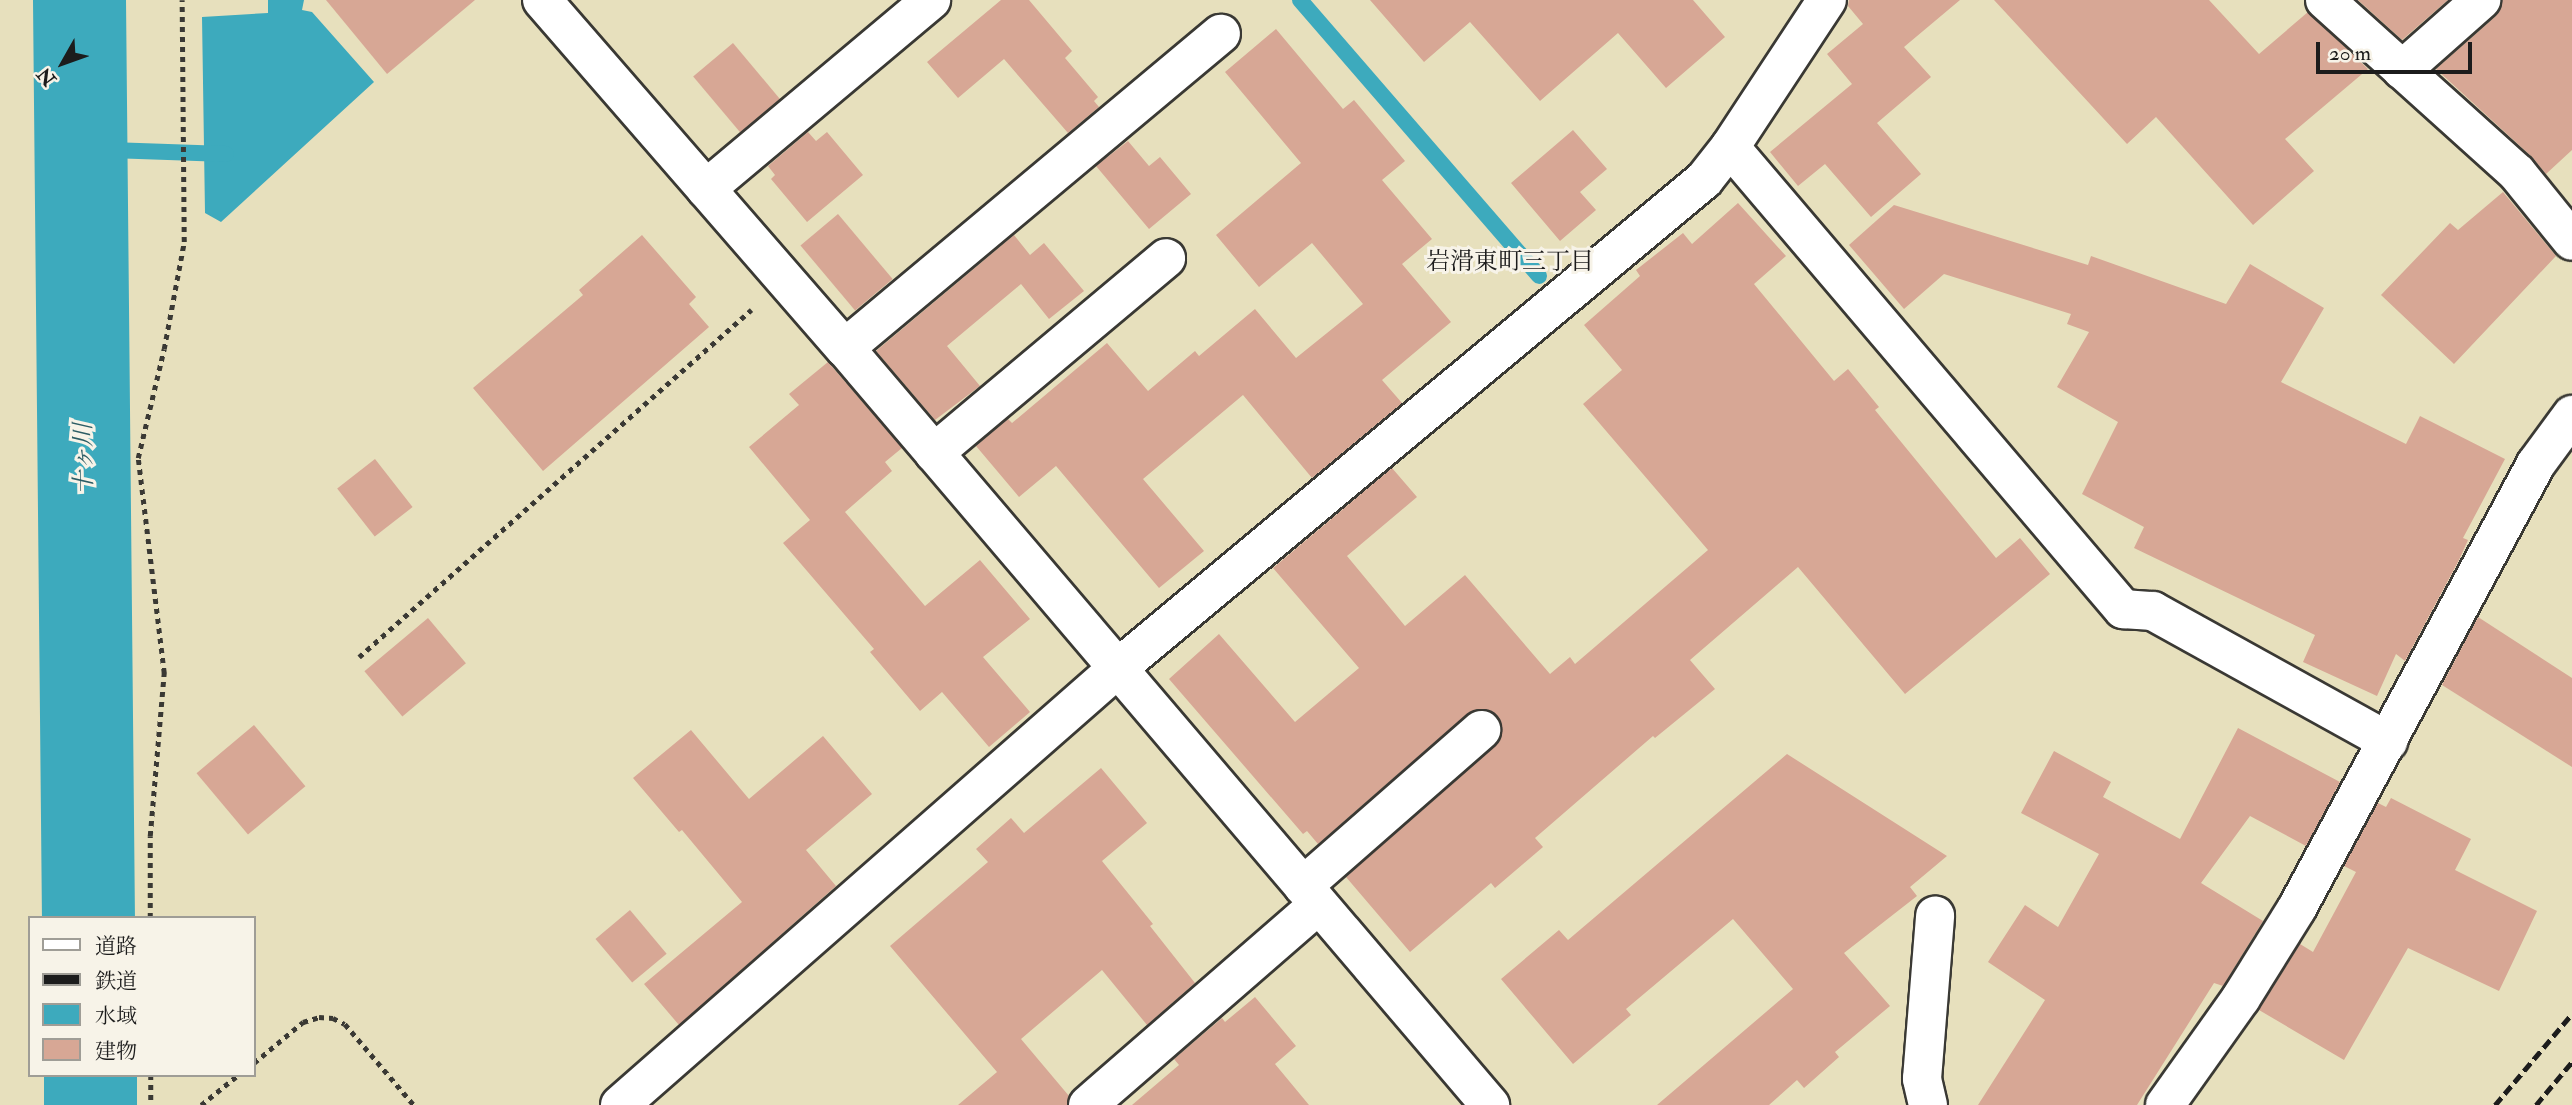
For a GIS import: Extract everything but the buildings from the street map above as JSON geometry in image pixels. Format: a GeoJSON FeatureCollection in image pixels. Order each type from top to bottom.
{"type":"FeatureCollection","features":[{"type":"Feature","properties":{"kind":"street"},"geometry":{"type":"LineString","coordinates":[[541,0],[845,348],[1490,1105]]}},
{"type":"Feature","properties":{"kind":"street"},"geometry":{"type":"LineString","coordinates":[[706,189],[931,0]]}},
{"type":"Feature","properties":{"kind":"street"},"geometry":{"type":"LineString","coordinates":[[620,1105],[1118,668],[1704,180],[1730,147],[1827,0]]}},
{"type":"Feature","properties":{"kind":"street"},"geometry":{"type":"LineString","coordinates":[[2325,0],[2516,173],[2572,242]]}},
{"type":"Feature","properties":{"kind":"street"},"geometry":{"type":"LineString","coordinates":[[2402,69],[2481,0]]}},
{"type":"Feature","properties":{"kind":"street"},"geometry":{"type":"LineString","coordinates":[[845,348],[1220,34]]}},
{"type":"Feature","properties":{"kind":"street"},"geometry":{"type":"LineString","coordinates":[[1730,147],[2123,609],[2153,611],[2388,741]]}},
{"type":"Feature","properties":{"kind":"street"},"geometry":{"type":"LineString","coordinates":[[934,453],[1166,258]]}},
{"type":"Feature","properties":{"kind":"street"},"geometry":{"type":"LineString","coordinates":[[2165,1105],[2241,998],[2297,908],[2388,741],[2410,693],[2536,464],[2572,415]]}},
{"type":"Feature","properties":{"kind":"street"},"geometry":{"type":"LineString","coordinates":[[1088,1105],[1481,730]]}},
{"type":"Feature","properties":{"kind":"street"},"geometry":{"type":"LineString","coordinates":[[1928,1105],[1922,1079],[1935,916]]}},
{"type":"Feature","properties":{"kind":"path"},"geometry":{"type":"LineString","coordinates":[[150,916],[150,836],[164,673],[138,458],[164,349],[184,242],[182,0]]}},
{"type":"Feature","properties":{"kind":"path"},"geometry":{"type":"LineString","coordinates":[[359,657],[738,318],[790,285]]}},
{"type":"Feature","properties":{"kind":"path"},"geometry":{"type":"LineString","coordinates":[[256,1061],[303,1022],[319,1017],[333,1018],[345,1024],[414,1105]]}},
{"type":"Feature","properties":{"kind":"path"},"geometry":{"type":"LineString","coordinates":[[151,1077],[151,1105]]}},
{"type":"Feature","properties":{"kind":"path"},"geometry":{"type":"LineString","coordinates":[[201,1105],[236,1077]]}},
{"type":"Feature","properties":{"kind":"water"},"geometry":{"type":"Polygon","coordinates":[[[268,0],[304,0],[302,10],[312,12],[374,82],[221,222],[205,213],[202,17],[268,13],[268,0]]]}},
{"type":"Feature","properties":{"kind":"waterway","name":"十ヶ川"},"geometry":{"type":"LineString","coordinates":[[79,0],[88,916]]}},
{"type":"Feature","properties":{"kind":"waterway"},"geometry":{"type":"LineString","coordinates":[[1300,0],[1539,276]]}},
{"type":"Feature","properties":{"kind":"waterway"},"geometry":{"type":"LineString","coordinates":[[81,149],[226,154]]}},
{"type":"Feature","properties":{"kind":"waterway","name":"十ヶ川"},"geometry":{"type":"LineString","coordinates":[[90,1077],[90,1105]]}},
{"type":"Feature","properties":{"kind":"railway"},"geometry":{"type":"LineString","coordinates":[[2495,1105],[2572,1014]]}},
{"type":"Feature","properties":{"kind":"railway"},"geometry":{"type":"LineString","coordinates":[[2536,1105],[2572,1062]]}},
{"type":"Feature","properties":{"kind":"district","name":"岩滑東町三丁目"},"geometry":{"type":"Point","coordinates":[1510,262]}}]}
